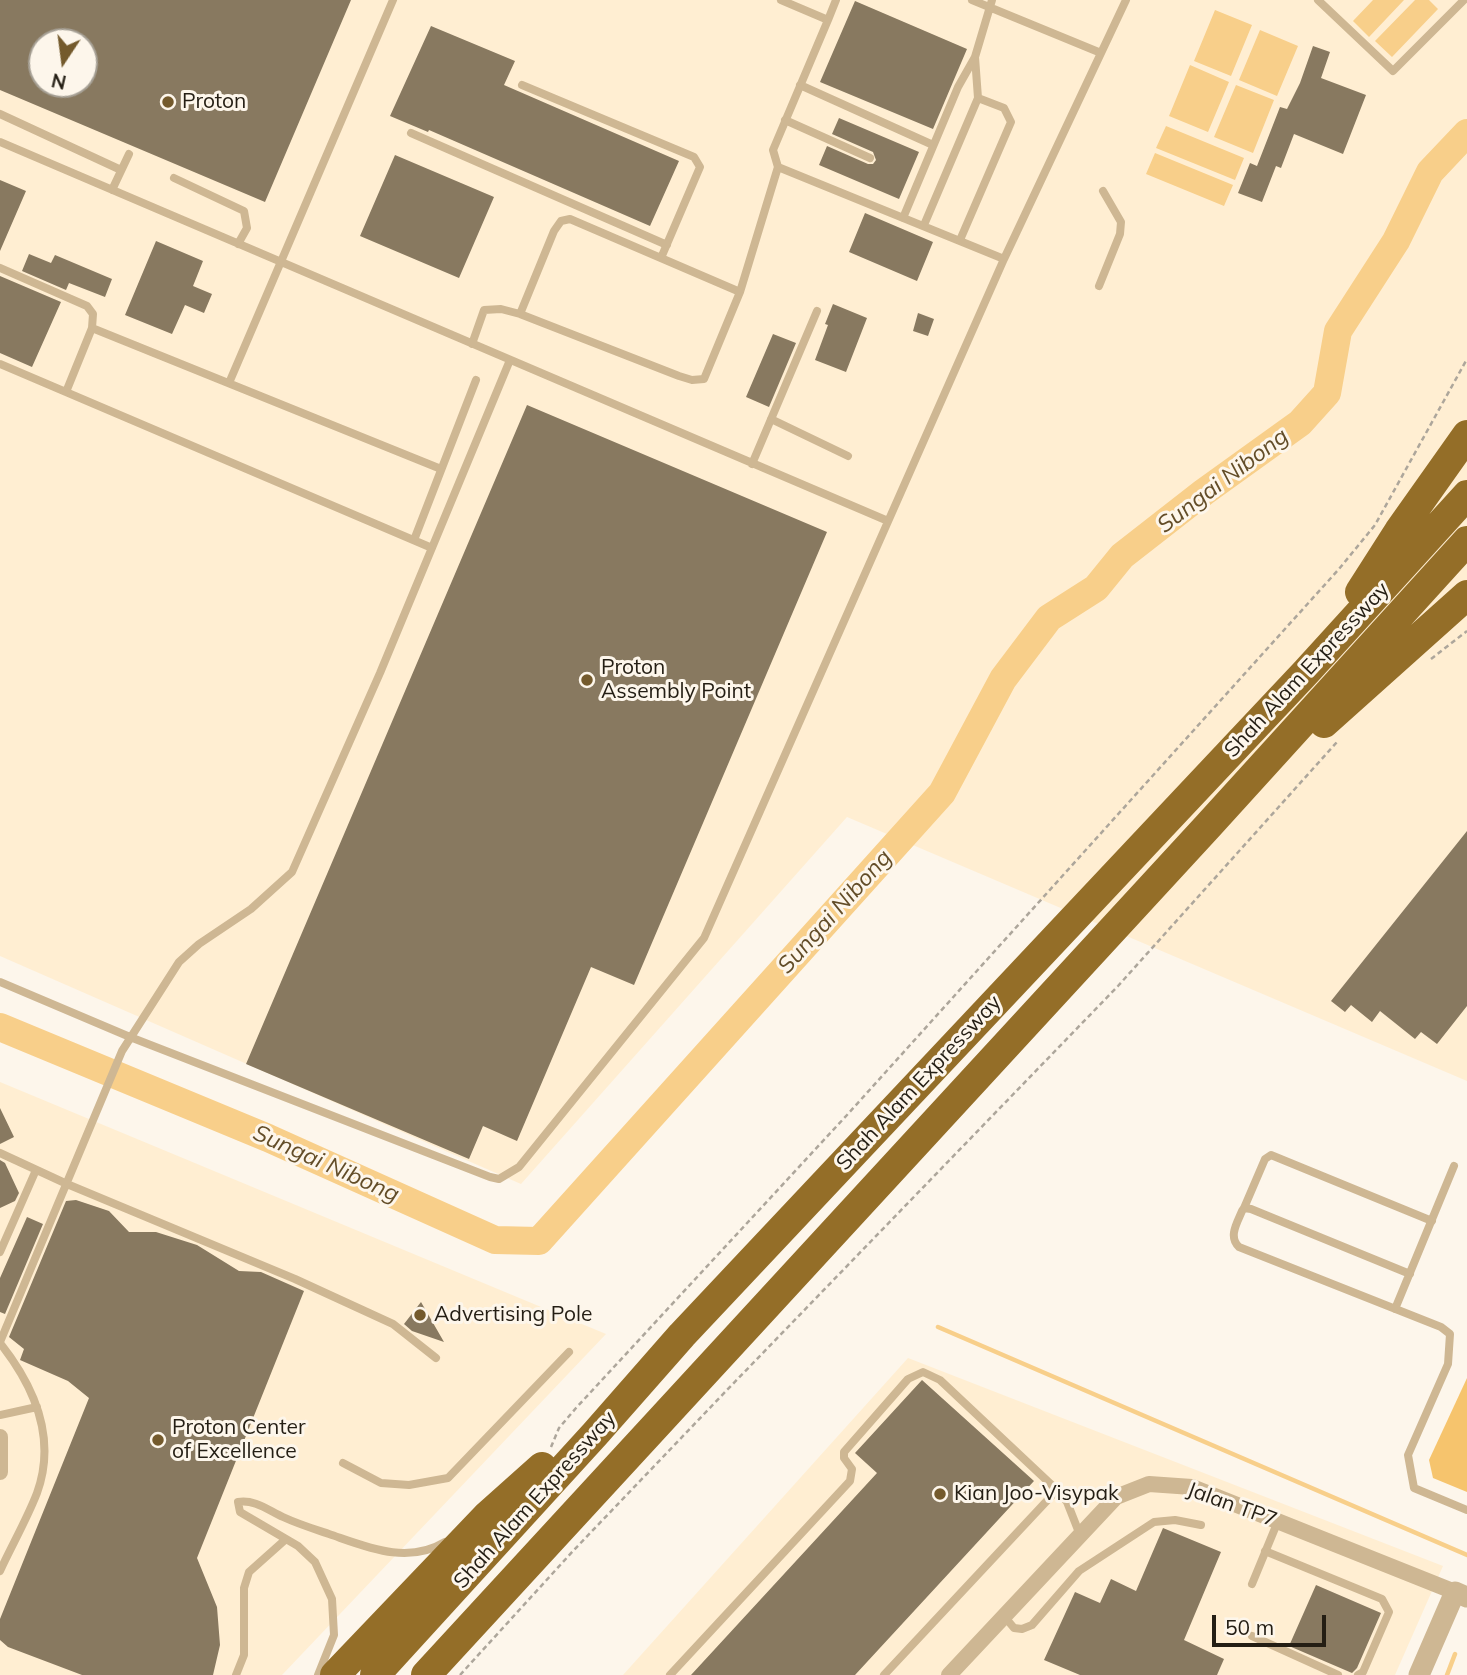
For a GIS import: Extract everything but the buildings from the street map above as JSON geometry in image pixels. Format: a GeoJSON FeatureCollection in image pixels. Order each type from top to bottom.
{"type":"FeatureCollection","features":[{"type":"Feature","properties":{"kind":"highway"},"geometry":{"type":"LineString","coordinates":[[1317,661],[1399,531],[1467,435]]}},
{"type":"Feature","properties":{"kind":"highway","name":"Shah Alam Expressway"},"geometry":{"type":"LineString","coordinates":[[375,1675],[596,1434],[682,1335],[1317,661],[1467,495]]}},
{"type":"Feature","properties":{"kind":"highway","name":"Shah Alam Expressway"},"geometry":{"type":"LineString","coordinates":[[426,1675],[1467,541]]}},
{"type":"Feature","properties":{"kind":"highway"},"geometry":{"type":"LineString","coordinates":[[1208,826],[1467,596]]}},
{"type":"Feature","properties":{"kind":"highway"},"geometry":{"type":"LineString","coordinates":[[335,1675],[486,1517],[543,1466],[617,1388],[682,1335]]}},
{"type":"Feature","properties":{"kind":"street"},"geometry":{"type":"LineString","coordinates":[[0,1437],[0,1472]]}},
{"type":"Feature","properties":{"kind":"street","name":"Jalan TP7"},"geometry":{"type":"LineString","coordinates":[[948,1675],[1116,1497],[1149,1483],[1192,1486],[1461,1595],[1419,1675]]}},
{"type":"Feature","properties":{"kind":"lane"},"geometry":{"type":"LineString","coordinates":[[229,383],[393,0]]}},
{"type":"Feature","properties":{"kind":"lane"},"geometry":{"type":"LineString","coordinates":[[781,0],[828,20]]}},
{"type":"Feature","properties":{"kind":"lane"},"geometry":{"type":"LineString","coordinates":[[472,344],[484,310],[501,309],[679,376],[698,381],[704,379],[740,292],[778,167],[773,150],[836,0]]}},
{"type":"Feature","properties":{"kind":"lane"},"geometry":{"type":"LineString","coordinates":[[972,0],[991,3],[1101,53]]}},
{"type":"Feature","properties":{"kind":"lane"},"geometry":{"type":"LineString","coordinates":[[0,982],[130,1037],[490,1177],[499,1179],[519,1167],[704,938],[1004,259],[1126,0]]}},
{"type":"Feature","properties":{"kind":"lane"},"geometry":{"type":"LineString","coordinates":[[1318,0],[1393,71],[1464,0]]}},
{"type":"Feature","properties":{"kind":"lane"},"geometry":{"type":"LineString","coordinates":[[903,218],[958,87],[975,57],[991,3]]}},
{"type":"Feature","properties":{"kind":"lane"},"geometry":{"type":"LineString","coordinates":[[924,225],[978,98],[975,57]]}},
{"type":"Feature","properties":{"kind":"lane"},"geometry":{"type":"LineString","coordinates":[[522,85],[694,157],[700,167],[661,258]]}},
{"type":"Feature","properties":{"kind":"lane"},"geometry":{"type":"LineString","coordinates":[[800,85],[933,145]]}},
{"type":"Feature","properties":{"kind":"lane"},"geometry":{"type":"LineString","coordinates":[[960,240],[1011,122],[1003,108],[978,98]]}},
{"type":"Feature","properties":{"kind":"lane"},"geometry":{"type":"LineString","coordinates":[[0,114],[121,170]]}},
{"type":"Feature","properties":{"kind":"lane"},"geometry":{"type":"LineString","coordinates":[[785,120],[870,158]]}},
{"type":"Feature","properties":{"kind":"lane"},"geometry":{"type":"LineString","coordinates":[[411,133],[667,245]]}},
{"type":"Feature","properties":{"kind":"lane"},"geometry":{"type":"LineString","coordinates":[[0,142],[888,522]]}},
{"type":"Feature","properties":{"kind":"lane"},"geometry":{"type":"LineString","coordinates":[[112,190],[129,153]]}},
{"type":"Feature","properties":{"kind":"lane"},"geometry":{"type":"LineString","coordinates":[[778,167],[1004,259]]}},
{"type":"Feature","properties":{"kind":"lane"},"geometry":{"type":"LineString","coordinates":[[174,178],[244,211],[247,228],[238,244]]}},
{"type":"Feature","properties":{"kind":"lane"},"geometry":{"type":"LineString","coordinates":[[1099,286],[1120,234],[1121,222],[1102,191]]}},
{"type":"Feature","properties":{"kind":"lane"},"geometry":{"type":"LineString","coordinates":[[520,314],[554,231],[561,221],[569,219],[740,292]]}},
{"type":"Feature","properties":{"kind":"lane"},"geometry":{"type":"LineString","coordinates":[[0,268],[87,306],[93,314],[92,328],[66,392]]}},
{"type":"Feature","properties":{"kind":"lane"},"geometry":{"type":"LineString","coordinates":[[752,464],[817,311]]}},
{"type":"Feature","properties":{"kind":"lane"},"geometry":{"type":"LineString","coordinates":[[92,328],[441,469]]}},
{"type":"Feature","properties":{"kind":"lane"},"geometry":{"type":"LineString","coordinates":[[0,1571],[37,1493],[45,1464],[45,1430],[17,1364],[0,1342],[99,1105],[122,1051],[179,962],[199,944],[251,909],[292,872],[380,673],[510,360]]}},
{"type":"Feature","properties":{"kind":"lane"},"geometry":{"type":"LineString","coordinates":[[0,364],[432,548]]}},
{"type":"Feature","properties":{"kind":"lane"},"geometry":{"type":"LineString","coordinates":[[414,540],[476,380]]}},
{"type":"Feature","properties":{"kind":"lane"},"geometry":{"type":"LineString","coordinates":[[771,419],[848,456]]}},
{"type":"Feature","properties":{"kind":"lane"},"geometry":{"type":"LineString","coordinates":[[0,1153],[67,1184],[295,1279],[393,1324],[436,1358]]}},
{"type":"Feature","properties":{"kind":"lane"},"geometry":{"type":"LineString","coordinates":[[1432,1221],[1271,1155],[1265,1159],[1233,1240],[1239,1247],[1441,1327],[1450,1334],[1448,1364],[1408,1454],[1409,1469],[1414,1488],[1467,1510]]}},
{"type":"Feature","properties":{"kind":"lane"},"geometry":{"type":"LineString","coordinates":[[1395,1310],[1454,1166]]}},
{"type":"Feature","properties":{"kind":"lane"},"geometry":{"type":"LineString","coordinates":[[0,1252],[36,1170]]}},
{"type":"Feature","properties":{"kind":"lane"},"geometry":{"type":"LineString","coordinates":[[1244,1208],[1410,1274]]}},
{"type":"Feature","properties":{"kind":"lane"},"geometry":{"type":"LineString","coordinates":[[343,1463],[382,1483],[409,1485],[448,1478],[569,1352]]}},
{"type":"Feature","properties":{"kind":"lane"},"geometry":{"type":"LineString","coordinates":[[670,1675],[850,1481],[852,1469],[844,1458],[844,1452],[908,1379],[923,1372],[940,1380],[1057,1490],[1068,1502],[1080,1535]]}},
{"type":"Feature","properties":{"kind":"lane"},"geometry":{"type":"LineString","coordinates":[[0,1415],[37,1407]]}},
{"type":"Feature","properties":{"kind":"lane"},"geometry":{"type":"LineString","coordinates":[[884,1675],[1057,1490]]}},
{"type":"Feature","properties":{"kind":"lane"},"geometry":{"type":"LineString","coordinates":[[317,1675],[334,1634],[332,1600],[315,1562],[298,1546],[240,1511],[237,1502],[248,1500],[291,1521],[380,1552],[411,1553],[437,1547],[486,1517]]}},
{"type":"Feature","properties":{"kind":"lane"},"geometry":{"type":"LineString","coordinates":[[1004,1616],[1014,1628],[1022,1629],[1031,1625],[1079,1571],[1154,1522],[1175,1520],[1201,1525]]}},
{"type":"Feature","properties":{"kind":"lane"},"geometry":{"type":"LineString","coordinates":[[1252,1584],[1278,1521]]}},
{"type":"Feature","properties":{"kind":"lane"},"geometry":{"type":"LineString","coordinates":[[236,1675],[244,1656],[244,1588],[249,1572],[286,1539]]}},
{"type":"Feature","properties":{"kind":"lane"},"geometry":{"type":"LineString","coordinates":[[1265,1551],[1382,1599],[1389,1612],[1363,1672],[1358,1675]]}},
{"type":"Feature","properties":{"kind":"lane"},"geometry":{"type":"LineString","coordinates":[[1252,1636],[1338,1675]]}},
{"type":"Feature","properties":{"kind":"path"},"geometry":{"type":"LineString","coordinates":[[543,1466],[559,1428],[576,1408],[856,1105],[1339,569],[1375,525],[1467,359]]}},
{"type":"Feature","properties":{"kind":"path"},"geometry":{"type":"LineString","coordinates":[[1423,666],[1467,631]]}},
{"type":"Feature","properties":{"kind":"path"},"geometry":{"type":"LineString","coordinates":[[460,1675],[631,1490],[1118,986],[1338,741]]}},
{"type":"Feature","properties":{"kind":"shaded area"},"geometry":{"type":"Polygon","coordinates":[[[0,0],[1467,0],[1467,1081],[847,817],[521,1184],[0,956],[0,0]]]}},
{"type":"Feature","properties":{"kind":"shaded area"},"geometry":{"type":"Polygon","coordinates":[[[1373,0],[1404,0],[1369,37],[1353,21],[1373,0]]]}},
{"type":"Feature","properties":{"kind":"shaded area"},"geometry":{"type":"Polygon","coordinates":[[[1415,0],[1429,0],[1438,9],[1392,57],[1375,41],[1415,0]]]}},
{"type":"Feature","properties":{"kind":"shaded area"},"geometry":{"type":"Polygon","coordinates":[[[1215,10],[1252,25],[1231,76],[1194,61],[1215,10]]]}},
{"type":"Feature","properties":{"kind":"shaded area"},"geometry":{"type":"Polygon","coordinates":[[[1260,30],[1298,46],[1277,96],[1239,80],[1260,30]]]}},
{"type":"Feature","properties":{"kind":"shaded area"},"geometry":{"type":"Polygon","coordinates":[[[1190,65],[1229,82],[1208,132],[1169,116],[1190,65]]]}},
{"type":"Feature","properties":{"kind":"shaded area"},"geometry":{"type":"Polygon","coordinates":[[[1236,85],[1274,100],[1253,153],[1214,137],[1236,85]]]}},
{"type":"Feature","properties":{"kind":"shaded area"},"geometry":{"type":"Polygon","coordinates":[[[1166,126],[1244,158],[1235,180],[1156,148],[1166,126]]]}},
{"type":"Feature","properties":{"kind":"shaded area"},"geometry":{"type":"Polygon","coordinates":[[[1155,153],[1233,185],[1224,206],[1146,174],[1155,153]]]}},
{"type":"Feature","properties":{"kind":"shaded area"},"geometry":{"type":"Polygon","coordinates":[[[0,1082],[606,1334],[282,1675],[0,1675],[0,1082]]]}},
{"type":"Feature","properties":{"kind":"shaded area"},"geometry":{"type":"Polygon","coordinates":[[[908,1358],[1443,1566],[1395,1675],[623,1675],[908,1358]]]}},
{"type":"Feature","properties":{"kind":"shaded area"},"geometry":{"type":"Polygon","coordinates":[[[1467,1378],[1467,1492],[1433,1478],[1429,1460],[1467,1378]]]}},
{"type":"Feature","properties":{"kind":"waterway","name":"Sungai Nibong"},"geometry":{"type":"LineString","coordinates":[[0,1027],[268,1138],[495,1240],[539,1241],[942,793],[1003,679],[1049,618],[1096,588],[1122,556],[1204,492],[1300,423],[1327,393],[1338,331],[1396,241],[1430,172],[1467,133]]}},
{"type":"Feature","properties":{"kind":"waterway"},"geometry":{"type":"LineString","coordinates":[[938,1327],[1467,1555]]}},
{"type":"Feature","properties":{"kind":"waterway"},"geometry":{"type":"LineString","coordinates":[[1447,1675],[1455,1654]]}},
{"type":"Feature","properties":{"kind":"place","name":"Proton"},"geometry":{"type":"Point","coordinates":[168,102]}},
{"type":"Feature","properties":{"kind":"place","name":"Proton Assembly Point"},"geometry":{"type":"Point","coordinates":[587,680]}},
{"type":"Feature","properties":{"kind":"place","name":"Advertising Pole"},"geometry":{"type":"Point","coordinates":[420,1315]}},
{"type":"Feature","properties":{"kind":"place","name":"Proton Center of Excellence"},"geometry":{"type":"Point","coordinates":[158,1440]}},
{"type":"Feature","properties":{"kind":"place","name":"Kian Joo-Visypak"},"geometry":{"type":"Point","coordinates":[940,1494]}}]}
